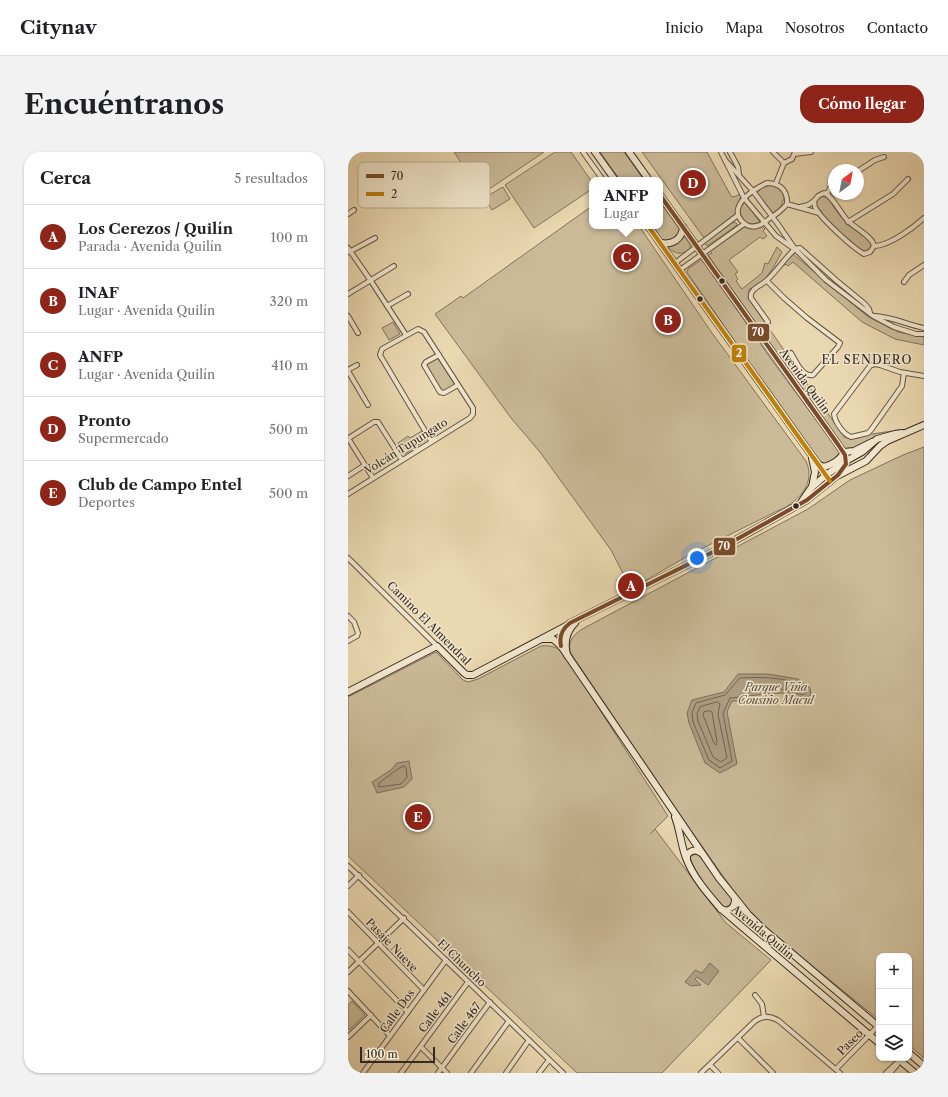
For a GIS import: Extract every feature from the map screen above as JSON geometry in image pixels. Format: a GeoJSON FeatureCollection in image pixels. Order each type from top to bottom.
{"type":"FeatureCollection","features":[{"type":"Feature","properties":{"kind":"main road"},"geometry":{"type":"LineString","coordinates":[[595,152],[613,177]]}},
{"type":"Feature","properties":{"kind":"main road"},"geometry":{"type":"LineString","coordinates":[[629,152],[647,177]]}},
{"type":"Feature","properties":{"kind":"main road","name":"Avenida Quilín"},"geometry":{"type":"LineString","coordinates":[[663,199],[844,452],[846,461]]}},
{"type":"Feature","properties":{"kind":"main road"},"geometry":{"type":"LineString","coordinates":[[661,243],[669,244],[677,240],[681,235],[683,227]]}},
{"type":"Feature","properties":{"kind":"main road"},"geometry":{"type":"LineString","coordinates":[[650,229],[830,481]]}},
{"type":"Feature","properties":{"kind":"main road"},"geometry":{"type":"LineString","coordinates":[[838,475],[866,461],[884,443],[902,433],[924,425]]}},
{"type":"Feature","properties":{"kind":"main road"},"geometry":{"type":"LineString","coordinates":[[819,465],[824,467],[828,466],[842,458],[844,452],[852,452],[877,439],[902,433]]}},
{"type":"Feature","properties":{"kind":"main road"},"geometry":{"type":"LineString","coordinates":[[798,505],[811,488],[826,475],[862,452],[877,439]]}},
{"type":"Feature","properties":{"kind":"main road"},"geometry":{"type":"LineString","coordinates":[[809,451],[813,461],[814,472],[811,488]]}},
{"type":"Feature","properties":{"kind":"main road"},"geometry":{"type":"LineString","coordinates":[[563,639],[566,626],[723,547],[807,500],[838,475],[844,468],[846,461]]}},
{"type":"Feature","properties":{"kind":"main road"},"geometry":{"type":"LineString","coordinates":[[563,639],[579,620]]}},
{"type":"Feature","properties":{"kind":"main road","name":"Camino El Almendral"},"geometry":{"type":"LineString","coordinates":[[437,646],[464,673],[470,675],[476,674],[566,626]]}},
{"type":"Feature","properties":{"kind":"main road"},"geometry":{"type":"LineString","coordinates":[[552,634],[563,639]]}},
{"type":"Feature","properties":{"kind":"main road"},"geometry":{"type":"LineString","coordinates":[[543,639],[553,639],[561,646]]}},
{"type":"Feature","properties":{"kind":"main road","name":"Avenida Quilín"},"geometry":{"type":"LineString","coordinates":[[563,639],[561,646],[671,809],[735,899],[762,928],[876,1025]]}},
{"type":"Feature","properties":{"kind":"main road","name":"Avenida Quilín"},"geometry":{"type":"LineString","coordinates":[[563,639],[569,658]]}},
{"type":"Feature","properties":{"kind":"main road"},"geometry":{"type":"LineString","coordinates":[[348,692],[437,646]]}},
{"type":"Feature","properties":{"kind":"main road","name":"Avenida Quilín"},"geometry":{"type":"LineString","coordinates":[[671,809],[680,831],[687,860],[697,879],[721,909],[876,1040]]}},
{"type":"Feature","properties":{"kind":"main road"},"geometry":{"type":"LineString","coordinates":[[687,860],[687,855],[692,851],[697,850],[703,854]]}},
{"type":"Feature","properties":{"kind":"main road"},"geometry":{"type":"LineString","coordinates":[[721,909],[727,911],[730,910],[734,906],[735,899]]}},
{"type":"Feature","properties":{"kind":"main road"},"geometry":{"type":"LineString","coordinates":[[912,1056],[924,1066]]}},
{"type":"Feature","properties":{"kind":"main road"},"geometry":{"type":"LineString","coordinates":[[898,1061],[915,1073]]}},
{"type":"Feature","properties":{"kind":"street"},"geometry":{"type":"LineString","coordinates":[[583,152],[601,177]]}},
{"type":"Feature","properties":{"kind":"street"},"geometry":{"type":"LineString","coordinates":[[721,152],[744,198],[776,236],[795,249]]}},
{"type":"Feature","properties":{"kind":"street"},"geometry":{"type":"LineString","coordinates":[[730,152],[738,167],[739,174]]}},
{"type":"Feature","properties":{"kind":"street"},"geometry":{"type":"LineString","coordinates":[[773,152],[784,163]]}},
{"type":"Feature","properties":{"kind":"street"},"geometry":{"type":"LineString","coordinates":[[776,183],[784,163],[789,161],[795,153],[811,152]]}},
{"type":"Feature","properties":{"kind":"street"},"geometry":{"type":"LineString","coordinates":[[864,167],[884,156]]}},
{"type":"Feature","properties":{"kind":"street"},"geometry":{"type":"LineString","coordinates":[[726,160],[753,191],[795,249],[826,280],[872,314],[894,327],[916,334],[924,334]]}},
{"type":"Feature","properties":{"kind":"street"},"geometry":{"type":"LineString","coordinates":[[848,222],[893,194],[908,179]]}},
{"type":"Feature","properties":{"kind":"street"},"geometry":{"type":"LineString","coordinates":[[767,183],[776,183],[785,191],[787,199],[783,209],[764,223],[753,227],[744,224],[739,218],[738,207],[744,198],[753,191],[767,183]]}},
{"type":"Feature","properties":{"kind":"street"},"geometry":{"type":"LineString","coordinates":[[800,207],[808,205],[821,194],[827,194],[848,222],[871,239],[874,246]]}},
{"type":"Feature","properties":{"kind":"street"},"geometry":{"type":"LineString","coordinates":[[814,201],[815,207],[819,213],[860,252],[870,252],[874,246]]}},
{"type":"Feature","properties":{"kind":"street"},"geometry":{"type":"LineString","coordinates":[[786,204],[819,213]]}},
{"type":"Feature","properties":{"kind":"street"},"geometry":{"type":"LineString","coordinates":[[348,214],[354,210]]}},
{"type":"Feature","properties":{"kind":"street"},"geometry":{"type":"LineString","coordinates":[[675,262],[738,215]]}},
{"type":"Feature","properties":{"kind":"street"},"geometry":{"type":"LineString","coordinates":[[874,246],[879,246],[890,241],[924,218]]}},
{"type":"Feature","properties":{"kind":"street"},"geometry":{"type":"LineString","coordinates":[[680,270],[744,224]]}},
{"type":"Feature","properties":{"kind":"street"},"geometry":{"type":"LineString","coordinates":[[375,238],[349,251],[371,280],[406,335]]}},
{"type":"Feature","properties":{"kind":"street"},"geometry":{"type":"LineString","coordinates":[[768,322],[750,295],[752,291],[767,280],[795,249]]}},
{"type":"Feature","properties":{"kind":"street"},"geometry":{"type":"LineString","coordinates":[[904,282],[909,275],[924,265]]}},
{"type":"Feature","properties":{"kind":"street"},"geometry":{"type":"LineString","coordinates":[[348,294],[394,266]]}},
{"type":"Feature","properties":{"kind":"street"},"geometry":{"type":"LineString","coordinates":[[767,280],[784,298],[807,318],[840,343],[813,375],[809,376],[805,374],[791,353]]}},
{"type":"Feature","properties":{"kind":"street"},"geometry":{"type":"LineString","coordinates":[[387,306],[408,294]]}},
{"type":"Feature","properties":{"kind":"street"},"geometry":{"type":"LineString","coordinates":[[872,314],[924,328]]}},
{"type":"Feature","properties":{"kind":"street"},"geometry":{"type":"LineString","coordinates":[[348,316],[358,332]]}},
{"type":"Feature","properties":{"kind":"street"},"geometry":{"type":"LineString","coordinates":[[431,441],[380,357],[380,352],[383,348],[416,329],[420,329],[424,332],[439,355],[458,385],[444,394],[440,392],[424,365],[426,362],[439,355]]}},
{"type":"Feature","properties":{"kind":"street"},"geometry":{"type":"LineString","coordinates":[[904,373],[902,386],[871,430],[868,433],[851,437],[847,436],[834,419],[834,414],[870,366],[875,364],[904,373],[924,376]]}},
{"type":"Feature","properties":{"kind":"street"},"geometry":{"type":"LineString","coordinates":[[357,365],[348,371],[368,405]]}},
{"type":"Feature","properties":{"kind":"street","name":"Volcán Tupungato"},"geometry":{"type":"LineString","coordinates":[[348,494],[470,418],[473,413],[473,408],[458,385]]}},
{"type":"Feature","properties":{"kind":"street"},"geometry":{"type":"LineString","coordinates":[[373,478],[348,438],[374,422],[377,422],[380,424],[402,460]]}},
{"type":"Feature","properties":{"kind":"street"},"geometry":{"type":"LineString","coordinates":[[348,476],[365,465]]}},
{"type":"Feature","properties":{"kind":"street","name":"Camino El Almendral"},"geometry":{"type":"LineString","coordinates":[[348,558],[437,646]]}},
{"type":"Feature","properties":{"kind":"street"},"geometry":{"type":"LineString","coordinates":[[348,616],[354,622],[358,632],[357,636],[348,641]]}},
{"type":"Feature","properties":{"kind":"street","name":"El Chuncho"},"geometry":{"type":"LineString","coordinates":[[348,866],[404,918],[563,1073]]}},
{"type":"Feature","properties":{"kind":"street"},"geometry":{"type":"LineString","coordinates":[[348,886],[358,875]]}},
{"type":"Feature","properties":{"kind":"street","name":"Pasaje Nueve"},"geometry":{"type":"LineString","coordinates":[[348,912],[424,990]]}},
{"type":"Feature","properties":{"kind":"street"},"geometry":{"type":"LineString","coordinates":[[348,972],[404,918]]}},
{"type":"Feature","properties":{"kind":"street"},"geometry":{"type":"LineString","coordinates":[[348,950],[408,1012]]}},
{"type":"Feature","properties":{"kind":"street","name":"Calle Dos"},"geometry":{"type":"LineString","coordinates":[[363,1073],[446,960]]}},
{"type":"Feature","properties":{"kind":"street","name":"Calle 461"},"geometry":{"type":"LineString","coordinates":[[401,1073],[468,982]]}},
{"type":"Feature","properties":{"kind":"street"},"geometry":{"type":"LineString","coordinates":[[348,991],[390,1036]]}},
{"type":"Feature","properties":{"kind":"street"},"geometry":{"type":"LineString","coordinates":[[755,995],[762,1004],[764,1017]]}},
{"type":"Feature","properties":{"kind":"street"},"geometry":{"type":"LineString","coordinates":[[348,1000],[352,996]]}},
{"type":"Feature","properties":{"kind":"street","name":"Calle 467"},"geometry":{"type":"LineString","coordinates":[[438,1073],[490,1002]]}},
{"type":"Feature","properties":{"kind":"street"},"geometry":{"type":"LineString","coordinates":[[348,1037],[371,1015]]}},
{"type":"Feature","properties":{"kind":"street"},"geometry":{"type":"LineString","coordinates":[[701,1073],[755,1021],[764,1017],[771,1017],[777,1019],[840,1073]]}},
{"type":"Feature","properties":{"kind":"street"},"geometry":{"type":"LineString","coordinates":[[472,1073],[509,1021]]}},
{"type":"Feature","properties":{"kind":"street","name":"Paseo"},"geometry":{"type":"LineString","coordinates":[[836,1069],[876,1029]]}},
{"type":"Feature","properties":{"kind":"street"},"geometry":{"type":"LineString","coordinates":[[738,1038],[773,1073]]}},
{"type":"Feature","properties":{"kind":"street"},"geometry":{"type":"LineString","coordinates":[[506,1073],[529,1040]]}},
{"type":"Feature","properties":{"kind":"street"},"geometry":{"type":"LineString","coordinates":[[421,1046],[447,1073]]}},
{"type":"Feature","properties":{"kind":"street"},"geometry":{"type":"LineString","coordinates":[[539,1073],[549,1060]]}},
{"type":"Feature","properties":{"kind":"street"},"geometry":{"type":"LineString","coordinates":[[886,1073],[898,1061]]}},
{"type":"Feature","properties":{"kind":"street"},"geometry":{"type":"LineString","coordinates":[[890,1073],[898,1061]]}},
{"type":"Feature","properties":{"kind":"street"},"geometry":{"type":"LineString","coordinates":[[710,1065],[718,1073]]}},
{"type":"Feature","properties":{"kind":"green space"},"geometry":{"type":"Polygon","coordinates":[[[454,152],[544,152],[490,189],[490,162],[461,162],[454,152]]]}},
{"type":"Feature","properties":{"kind":"green space"},"geometry":{"type":"Polygon","coordinates":[[[555,152],[571,152],[589,178],[589,191],[534,228],[505,185],[555,152]]]}},
{"type":"Feature","properties":{"kind":"green space"},"geometry":{"type":"Polygon","coordinates":[[[600,152],[624,152],[642,177],[618,177],[600,152]]]}},
{"type":"Feature","properties":{"kind":"green space"},"geometry":{"type":"Polygon","coordinates":[[[642,152],[707,152],[731,196],[734,197],[742,193],[736,215],[704,238],[663,181],[663,177],[660,177],[642,152]]]}},
{"type":"Feature","properties":{"kind":"green space"},"geometry":{"type":"Polygon","coordinates":[[[772,185],[780,189],[784,198],[781,207],[773,213],[757,193],[763,187],[772,185]]]}},
{"type":"Feature","properties":{"kind":"green space"},"geometry":{"type":"Polygon","coordinates":[[[503,187],[510,199],[492,210],[490,207],[490,195],[503,187]]]}},
{"type":"Feature","properties":{"kind":"green space"},"geometry":{"type":"Polygon","coordinates":[[[822,196],[828,198],[847,224],[872,243],[870,249],[865,251],[861,250],[842,234],[822,214],[816,202],[822,196]]]}},
{"type":"Feature","properties":{"kind":"green space"},"geometry":{"type":"Polygon","coordinates":[[[745,202],[760,222],[750,224],[739,215],[741,203],[745,202]]]}},
{"type":"Feature","properties":{"kind":"green space"},"geometry":{"type":"Polygon","coordinates":[[[663,206],[690,244],[690,249],[684,253],[678,253],[668,248],[655,229],[663,229],[663,206]]]}},
{"type":"Feature","properties":{"kind":"green space"},"geometry":{"type":"Polygon","coordinates":[[[589,208],[589,229],[641,229],[712,333],[806,461],[809,470],[807,486],[797,499],[790,504],[691,554],[631,589],[611,550],[540,452],[511,418],[435,314],[461,296],[463,298],[589,208]]]}},
{"type":"Feature","properties":{"kind":"green space"},"geometry":{"type":"Polygon","coordinates":[[[733,222],[737,224],[736,226],[707,246],[704,243],[733,222]]]}},
{"type":"Feature","properties":{"kind":"green space"},"geometry":{"type":"Polygon","coordinates":[[[744,225],[761,225],[765,229],[763,231],[767,236],[763,239],[760,237],[729,260],[738,272],[735,274],[738,279],[736,281],[742,289],[762,273],[765,263],[768,264],[777,247],[782,252],[773,269],[765,279],[755,287],[749,289],[748,298],[845,438],[899,430],[854,453],[848,453],[840,443],[708,255],[712,253],[709,250],[744,225]]]}},
{"type":"Feature","properties":{"kind":"green space"},"geometry":{"type":"Polygon","coordinates":[[[791,254],[793,254],[867,316],[898,332],[924,337],[924,345],[895,339],[862,322],[793,262],[788,266],[786,264],[780,268],[791,254]]]}},
{"type":"Feature","properties":{"kind":"green space"},"geometry":{"type":"Polygon","coordinates":[[[701,260],[771,359],[840,452],[840,456],[822,465],[818,462],[687,272],[688,269],[701,260]]]}},
{"type":"Feature","properties":{"kind":"green space"},"geometry":{"type":"Polygon","coordinates":[[[393,322],[400,334],[389,340],[382,328],[393,322]]]}},
{"type":"Feature","properties":{"kind":"green space"},"geometry":{"type":"Polygon","coordinates":[[[437,357],[455,385],[442,392],[426,366],[427,363],[437,357]]]}},
{"type":"Feature","properties":{"kind":"green space"},"geometry":{"type":"Polygon","coordinates":[[[422,431],[426,440],[405,454],[398,443],[408,436],[410,438],[422,431]]]}},
{"type":"Feature","properties":{"kind":"green space","name":"Parque Viña Cousiño Macul"},"geometry":{"type":"Polygon","coordinates":[[[924,447],[924,1058],[912,1048],[912,953],[876,953],[876,1018],[756,919],[743,904],[672,804],[570,652],[571,640],[586,627],[808,509],[850,480],[903,455],[924,447]]]}},
{"type":"Feature","properties":{"kind":"green space"},"geometry":{"type":"Polygon","coordinates":[[[541,646],[554,647],[564,654],[668,816],[655,829],[726,923],[771,960],[662,1073],[577,1073],[348,856],[348,697],[436,652],[463,680],[468,682],[478,679],[541,646]]]}},
{"type":"Feature","properties":{"kind":"green space"},"geometry":{"type":"Polygon","coordinates":[[[694,853],[700,854],[732,898],[730,905],[725,907],[721,904],[698,875],[690,855],[694,853]]]}},
{"type":"Feature","properties":{"kind":"green space"},"geometry":{"type":"Polygon","coordinates":[[[352,1001],[365,1015],[349,1030],[348,1005],[352,1001]]]}},
{"type":"Feature","properties":{"kind":"water"},"geometry":{"type":"Polygon","coordinates":[[[738,674],[768,674],[798,679],[810,688],[811,695],[804,700],[781,693],[747,696],[742,701],[732,701],[727,712],[737,764],[720,773],[705,763],[689,723],[687,713],[692,700],[724,692],[738,674]]]}},
{"type":"Feature","properties":{"kind":"water"},"geometry":{"type":"Polygon","coordinates":[[[409,761],[412,779],[404,787],[377,793],[372,782],[391,770],[397,763],[409,761]]]}},
{"type":"Feature","properties":{"kind":"water"},"geometry":{"type":"Polygon","coordinates":[[[710,963],[719,971],[708,985],[697,977],[695,979],[701,985],[691,986],[685,982],[695,970],[702,973],[710,963]]]}},
{"type":"Feature","properties":{"kind":"transit line","name":"70"},"geometry":{"type":"LineString","coordinates":[[561,646],[560,639],[562,633],[570,623],[723,547],[807,500],[838,475],[846,464],[845,455],[837,443],[663,199]]}},
{"type":"Feature","properties":{"kind":"transit line","name":"2"},"geometry":{"type":"LineString","coordinates":[[650,229],[830,481]]}},
{"type":"Feature","properties":{"kind":"place","name":"Pronto"},"geometry":{"type":"Point","coordinates":[693,183]}},
{"type":"Feature","properties":{"kind":"place","name":"ANFP"},"geometry":{"type":"Point","coordinates":[626,257]}},
{"type":"Feature","properties":{"kind":"place","name":"INAF"},"geometry":{"type":"Point","coordinates":[668,320]}},
{"type":"Feature","properties":{"kind":"place","name":"Los Cerezos / Quilín"},"geometry":{"type":"Point","coordinates":[631,586]}},
{"type":"Feature","properties":{"kind":"place","name":"Club de Campo Entel"},"geometry":{"type":"Point","coordinates":[418,817]}},
{"type":"Feature","properties":{"kind":"district","name":"EL SENDERO"},"geometry":{"type":"Point","coordinates":[867,359]}}]}
